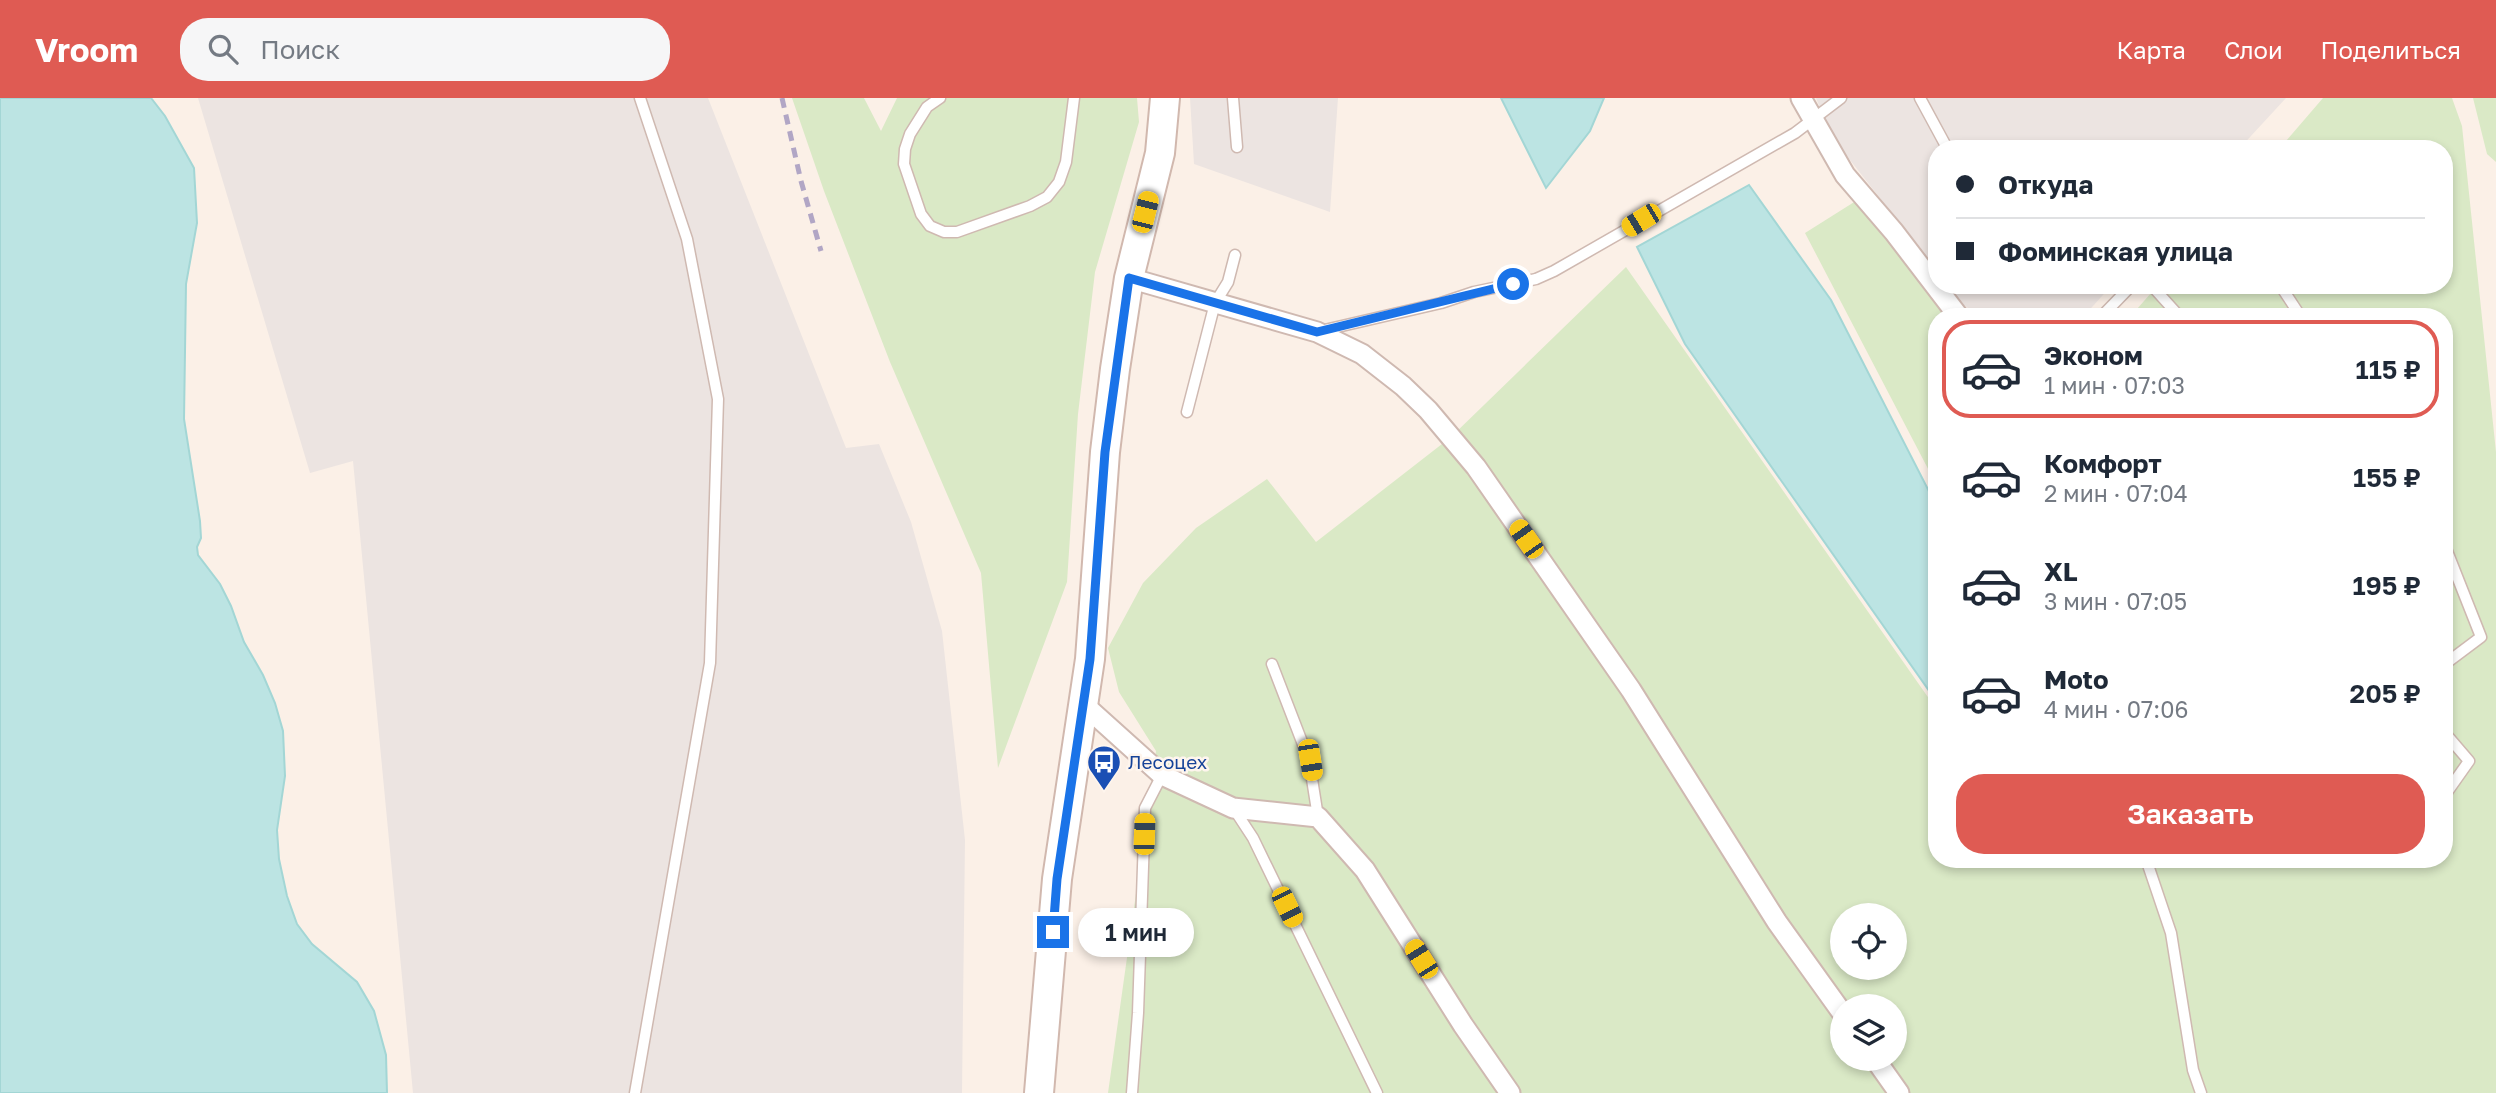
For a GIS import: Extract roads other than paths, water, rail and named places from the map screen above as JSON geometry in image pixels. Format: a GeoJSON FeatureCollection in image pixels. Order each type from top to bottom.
{"type":"FeatureCollection","features":[{"type":"Feature","properties":{"kind":"street"},"geometry":{"type":"LineString","coordinates":[[1039,1093],[1057,879],[1090,659],[1105,452],[1129,278],[1160,153],[1165,98]]}},
{"type":"Feature","properties":{"kind":"street"},"geometry":{"type":"LineString","coordinates":[[1801,98],[1845,176],[1894,232],[1928,276]]}},
{"type":"Feature","properties":{"kind":"street"},"geometry":{"type":"LineString","coordinates":[[1129,278],[1317,332],[1362,354],[1428,410],[1465,452],[1631,690],[1777,922],[1830,996]]}},
{"type":"Feature","properties":{"kind":"street"},"geometry":{"type":"LineString","coordinates":[[1941,294],[1952,308]]}},
{"type":"Feature","properties":{"kind":"street"},"geometry":{"type":"LineString","coordinates":[[1083,703],[1162,775],[1233,808],[1318,817],[1364,870],[1510,1093]]}},
{"type":"Feature","properties":{"kind":"street"},"geometry":{"type":"LineString","coordinates":[[1883,1071],[1899,1093]]}},
{"type":"Feature","properties":{"kind":"lane"},"geometry":{"type":"LineString","coordinates":[[635,1093],[710,663],[718,399],[687,239],[640,98]]}},
{"type":"Feature","properties":{"kind":"lane"},"geometry":{"type":"LineString","coordinates":[[940,98],[927,107],[910,134],[904,164],[921,214],[930,226],[944,232],[957,232],[1030,206],[1047,197],[1059,182],[1066,162],[1074,98]]}},
{"type":"Feature","properties":{"kind":"lane"},"geometry":{"type":"LineString","coordinates":[[1233,98],[1237,147]]}},
{"type":"Feature","properties":{"kind":"lane"},"geometry":{"type":"LineString","coordinates":[[1317,332],[1536,279],[1554,271],[1813,121],[1841,98]]}},
{"type":"Feature","properties":{"kind":"lane"},"geometry":{"type":"LineString","coordinates":[[1920,98],[1943,140]]}},
{"type":"Feature","properties":{"kind":"lane"},"geometry":{"type":"LineString","coordinates":[[1187,412],[1214,303],[1228,282],[1235,255]]}},
{"type":"Feature","properties":{"kind":"lane"},"geometry":{"type":"LineString","coordinates":[[2110,308],[2123,294]]}},
{"type":"Feature","properties":{"kind":"lane"},"geometry":{"type":"LineString","coordinates":[[2159,294],[2172,308]]}},
{"type":"Feature","properties":{"kind":"lane"},"geometry":{"type":"LineString","coordinates":[[2453,566],[2481,637],[2453,658]]}},
{"type":"Feature","properties":{"kind":"lane"},"geometry":{"type":"LineString","coordinates":[[1272,664],[1310,760],[1318,817]]}},
{"type":"Feature","properties":{"kind":"lane"},"geometry":{"type":"LineString","coordinates":[[2453,742],[2469,761],[2453,784]]}},
{"type":"Feature","properties":{"kind":"lane"},"geometry":{"type":"LineString","coordinates":[[1132,1093],[1138,1013],[1145,808],[1162,775]]}},
{"type":"Feature","properties":{"kind":"lane"},"geometry":{"type":"LineString","coordinates":[[1233,808],[1253,838],[1377,1093]]}},
{"type":"Feature","properties":{"kind":"lane"},"geometry":{"type":"LineString","coordinates":[[2149,868],[2171,933],[2193,1070],[2201,1093]]}},
{"type":"Feature","properties":{"kind":"water"},"geometry":{"type":"Polygon","coordinates":[[[0,98],[151,98],[165,116],[194,168],[197,223],[186,284],[184,419],[200,521],[198,555],[220,584],[231,606],[244,642],[275,703],[283,731],[285,776],[277,830],[279,859],[287,896],[297,924],[312,944],[357,982],[374,1011],[386,1055],[387,1093],[0,1093],[0,98]]]}},
{"type":"Feature","properties":{"kind":"water"},"geometry":{"type":"Polygon","coordinates":[[[1501,98],[1604,98],[1590,131],[1546,188],[1501,98]]]}},
{"type":"Feature","properties":{"kind":"water"},"geometry":{"type":"Polygon","coordinates":[[[1749,185],[1831,300],[1928,489],[1928,689],[1685,344],[1637,247],[1749,185]]]}},
{"type":"Feature","properties":{"kind":"railway"},"geometry":{"type":"LineString","coordinates":[[782,98],[821,251]]}},
{"type":"Feature","properties":{"kind":"place","name":"Лесоцех"},"geometry":{"type":"Point","coordinates":[1104,792]}}]}
